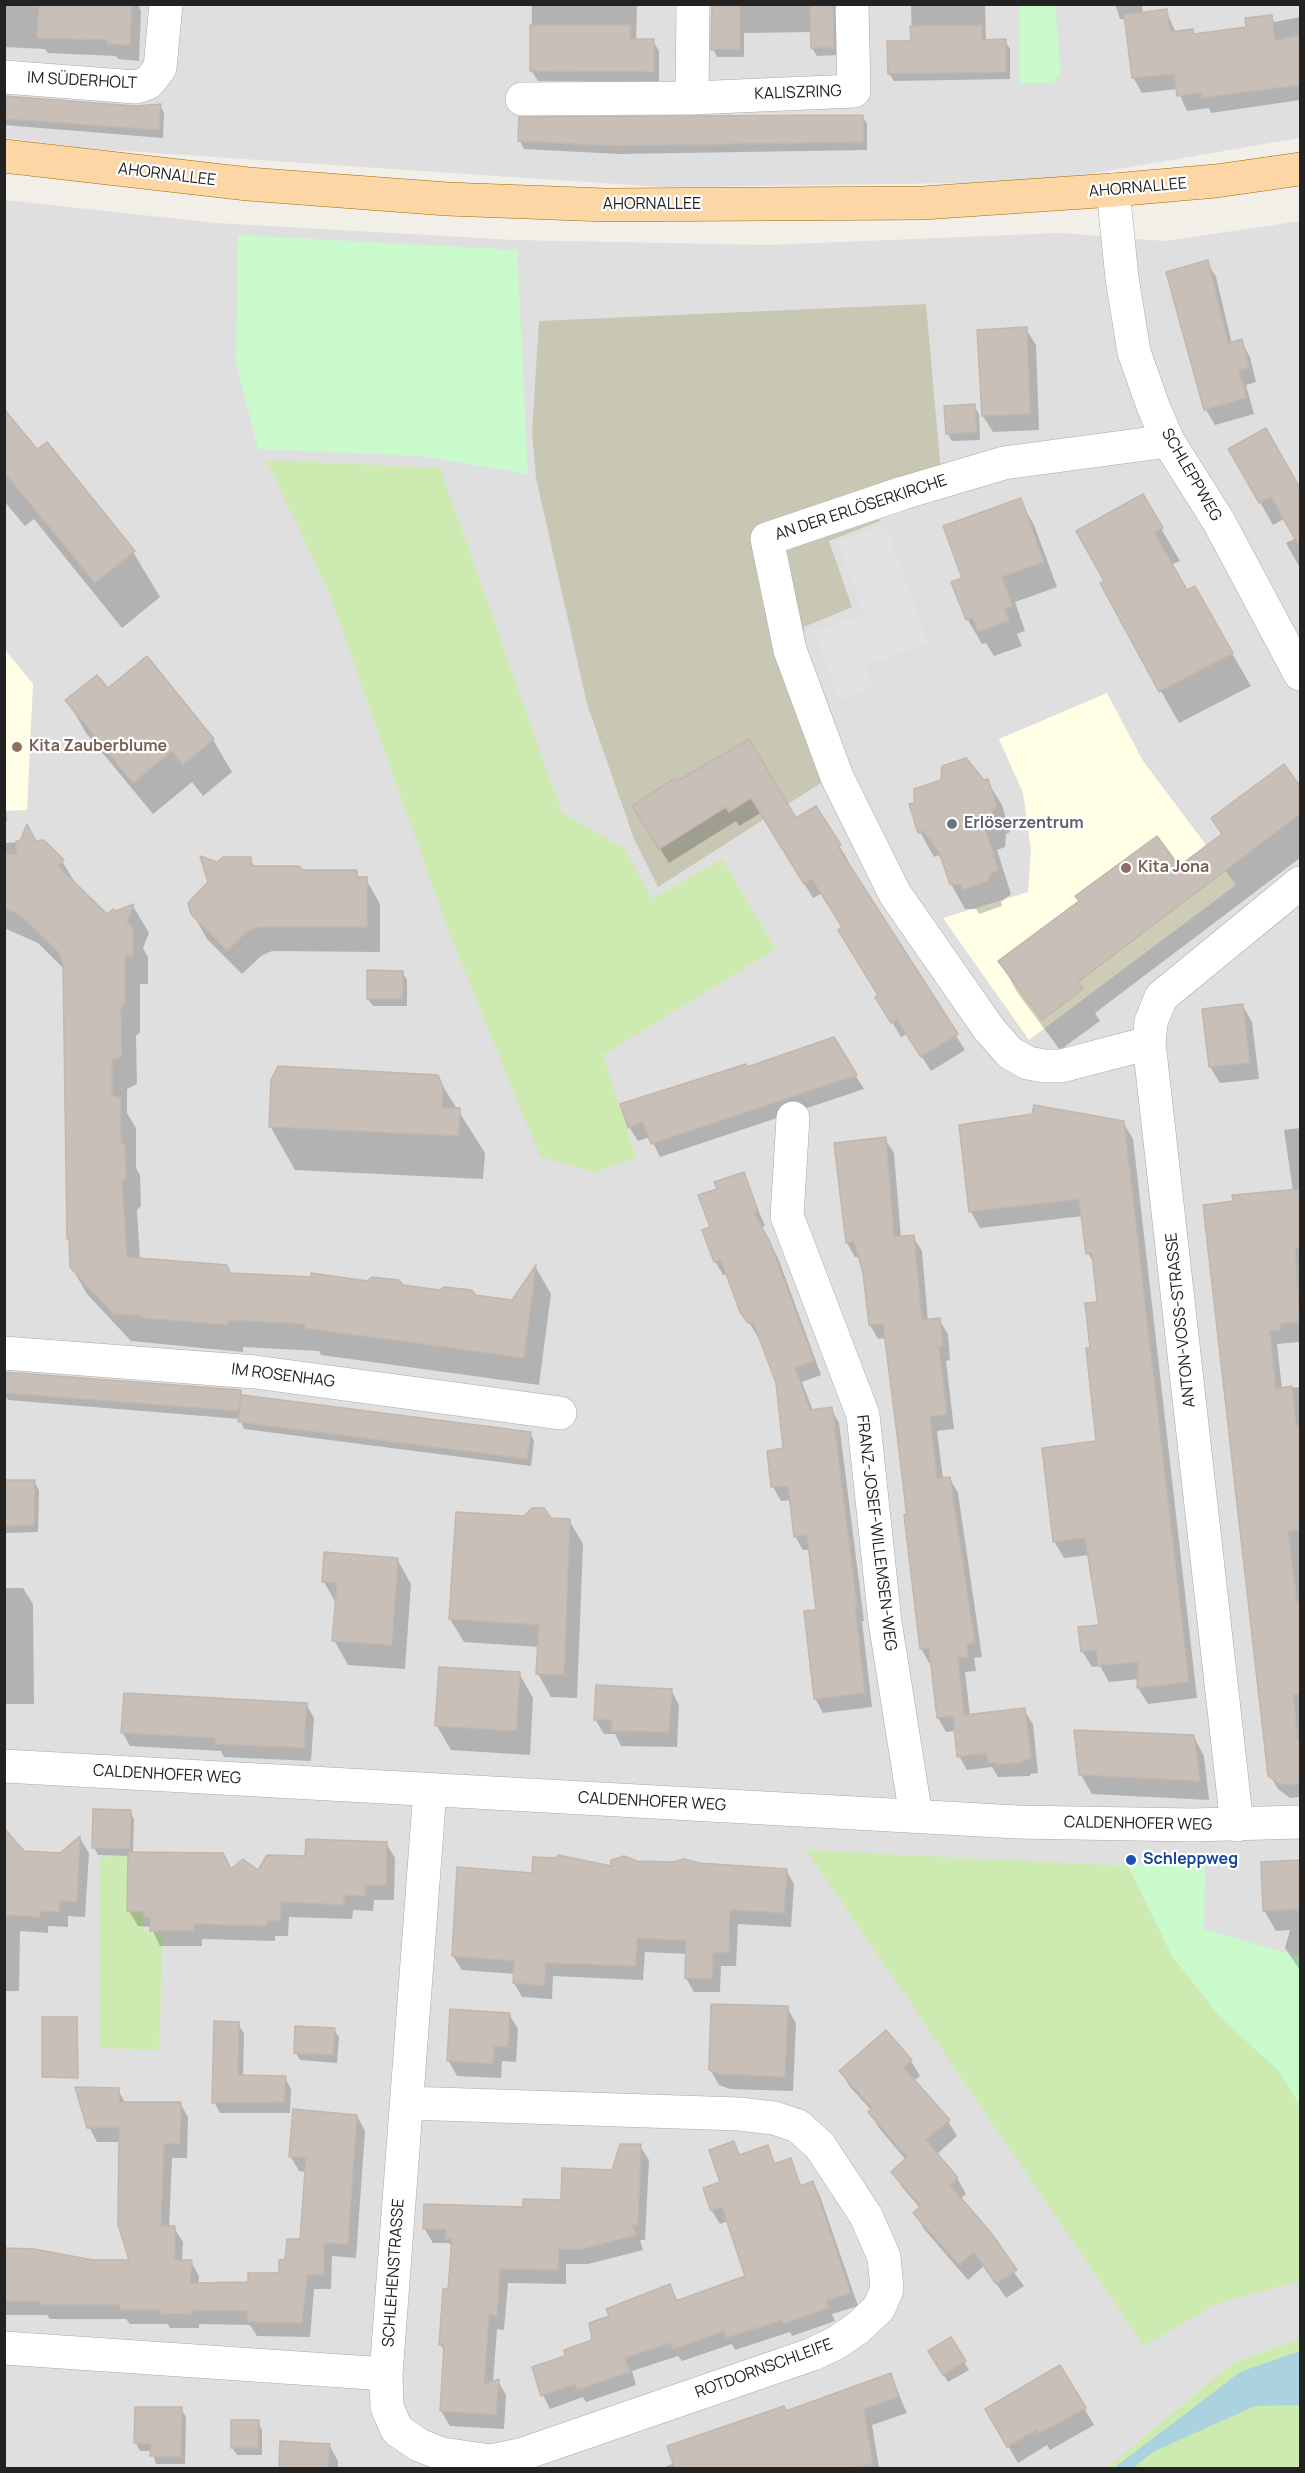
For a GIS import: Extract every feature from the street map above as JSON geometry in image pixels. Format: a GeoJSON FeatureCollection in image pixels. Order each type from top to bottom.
{"type":"FeatureCollection","features":[{"type":"Feature","properties":{"kind":"main road","name":"AHORNALLEE"},"geometry":{"type":"LineString","coordinates":[[4,156],[248,184],[447,199],[606,205],[923,203],[1216,181],[1300,169]]}},
{"type":"Feature","properties":{"kind":"street","name":"IM SÜDERHOLT"},"geometry":{"type":"LineString","coordinates":[[4,76],[136,87],[148,83],[160,68],[166,4]]}},
{"type":"Feature","properties":{"kind":"street"},"geometry":{"type":"LineString","coordinates":[[692,98],[693,4]]}},
{"type":"Feature","properties":{"kind":"street","name":"KALISZRING"},"geometry":{"type":"LineString","coordinates":[[522,99],[692,98],[854,91],[852,4]]}},
{"type":"Feature","properties":{"kind":"street","name":"SCHLEPPWEG"},"geometry":{"type":"LineString","coordinates":[[1113,190],[1122,278],[1134,352],[1168,441],[1219,522],[1300,674]]}},
{"type":"Feature","properties":{"kind":"street","name":"AN DER ERLÖSERKIRCHE"},"geometry":{"type":"LineString","coordinates":[[1149,1043],[1060,1066],[1044,1066],[1028,1063],[1010,1053],[989,1029],[896,894],[837,777],[790,650],[766,539],[903,493],[1004,463],[1168,441]]}},
{"type":"Feature","properties":{"kind":"street","name":"ANTON-VOSS-STRASSE"},"geometry":{"type":"LineString","coordinates":[[1237,1825],[1149,1043],[1151,1022],[1161,997],[1300,883]]}},
{"type":"Feature","properties":{"kind":"street","name":"FRANZ-JOSEF-WILLEMSEN-WEG"},"geometry":{"type":"LineString","coordinates":[[793,1118],[787,1216],[863,1415],[885,1622],[916,1816]]}},
{"type":"Feature","properties":{"kind":"street","name":"IM ROSENHAG"},"geometry":{"type":"LineString","coordinates":[[4,1353],[255,1371],[560,1413]]}},
{"type":"Feature","properties":{"kind":"street","name":"CALDENHOFER WEG"},"geometry":{"type":"LineString","coordinates":[[4,1766],[1017,1822],[1237,1825],[1300,1822]]}},
{"type":"Feature","properties":{"kind":"street","name":"SCHLEHENSTRASSE"},"geometry":{"type":"LineString","coordinates":[[386,2374],[430,1790]]}},
{"type":"Feature","properties":{"kind":"street","name":"ROTDORNSCHLEIFE"},"geometry":{"type":"LineString","coordinates":[[386,2374],[387,2407],[397,2430],[419,2445],[442,2454],[491,2461],[520,2455],[813,2354],[836,2343],[858,2328],[879,2308],[887,2289],[884,2258],[866,2216],[820,2146],[798,2126],[774,2118],[739,2114],[407,2103]]}},
{"type":"Feature","properties":{"kind":"street"},"geometry":{"type":"LineString","coordinates":[[4,2348],[386,2374]]}},
{"type":"Feature","properties":{"kind":"shaded area"},"geometry":{"type":"Polygon","coordinates":[[[5,5],[1300,5],[1300,138],[1042,182],[662,187],[94,149],[5,138],[5,5]]]}},
{"type":"Feature","properties":{"kind":"shaded area"},"geometry":{"type":"Polygon","coordinates":[[[5,200],[216,223],[515,240],[769,245],[1060,233],[1165,241],[1300,221],[1300,2339],[1234,2362],[1106,2468],[5,2468],[5,200]]]}},
{"type":"Feature","properties":{"kind":"shaded area"},"geometry":{"type":"Polygon","coordinates":[[[926,304],[941,472],[868,489],[880,521],[829,541],[852,607],[804,627],[804,645],[849,765],[658,887],[634,839],[587,704],[536,478],[532,433],[539,321],[926,304]]]}},
{"type":"Feature","properties":{"kind":"shaded area"},"geometry":{"type":"Polygon","coordinates":[[[886,525],[928,643],[865,666],[872,688],[839,700],[814,632],[864,614],[838,542],[886,525]]]}},
{"type":"Feature","properties":{"kind":"shaded area","name":"Kita Zauberblume"},"geometry":{"type":"Polygon","coordinates":[[[5,650],[33,684],[27,810],[5,811],[5,650]]]}},
{"type":"Feature","properties":{"kind":"shaded area","name":"Kita Jona"},"geometry":{"type":"Polygon","coordinates":[[[1107,693],[1143,761],[1236,885],[1029,1040],[943,918],[1028,892],[1031,850],[1023,793],[999,739],[1107,693]]]}},
{"type":"Feature","properties":{"kind":"green space"},"geometry":{"type":"Polygon","coordinates":[[[1020,5],[1055,5],[1061,73],[1053,83],[1020,83],[1020,5]]]}},
{"type":"Feature","properties":{"kind":"green space"},"geometry":{"type":"Polygon","coordinates":[[[238,235],[517,250],[528,474],[421,456],[258,449],[236,362],[238,235]]]}},
{"type":"Feature","properties":{"kind":"green space"},"geometry":{"type":"Polygon","coordinates":[[[266,460],[440,468],[562,813],[625,849],[652,899],[722,859],[776,949],[603,1055],[636,1158],[594,1172],[540,1157],[445,922],[328,590],[266,460]]]}},
{"type":"Feature","properties":{"kind":"green space"},"geometry":{"type":"Polygon","coordinates":[[[806,1850],[1128,1866],[1172,1956],[1220,2017],[1280,2072],[1300,2106],[1300,2281],[1216,2304],[1144,2346],[806,1850]]]}},
{"type":"Feature","properties":{"kind":"green space"},"geometry":{"type":"Polygon","coordinates":[[[127,1855],[127,1911],[143,1913],[144,1932],[163,1934],[159,2050],[100,2048],[100,1858],[127,1855]]]}},
{"type":"Feature","properties":{"kind":"green space"},"geometry":{"type":"Polygon","coordinates":[[[1205,1860],[1204,1929],[1300,1957],[1300,2106],[1280,2072],[1220,2017],[1172,1956],[1128,1866],[1205,1860]]]}},
{"type":"Feature","properties":{"kind":"green space"},"geometry":{"type":"Polygon","coordinates":[[[1300,2339],[1300,2468],[1106,2468],[1234,2362],[1300,2339]]]}},
{"type":"Feature","properties":{"kind":"water"},"geometry":{"type":"Polygon","coordinates":[[[1300,2352],[1300,2405],[1255,2406],[1153,2452],[1133,2468],[1114,2468],[1240,2372],[1300,2352]]]}},
{"type":"Feature","properties":{"kind":"building"},"geometry":{"type":"Polygon","coordinates":[[[39,4],[132,4],[130,45],[107,44],[107,40],[37,38],[39,4]]]}},
{"type":"Feature","properties":{"kind":"building"},"geometry":{"type":"Polygon","coordinates":[[[712,4],[740,4],[740,49],[711,50],[712,4]]]}},
{"type":"Feature","properties":{"kind":"building"},"geometry":{"type":"Polygon","coordinates":[[[810,4],[833,4],[834,48],[811,48],[810,4]]]}},
{"type":"Feature","properties":{"kind":"building"},"geometry":{"type":"Polygon","coordinates":[[[1167,9],[1170,32],[1193,29],[1194,34],[1246,27],[1245,18],[1272,15],[1275,40],[1300,35],[1300,85],[1201,98],[1201,93],[1177,96],[1174,74],[1132,78],[1124,15],[1167,9]]]}},
{"type":"Feature","properties":{"kind":"building"},"geometry":{"type":"Polygon","coordinates":[[[530,25],[631,25],[630,39],[654,39],[654,72],[530,71],[530,25]]]}},
{"type":"Feature","properties":{"kind":"building"},"geometry":{"type":"Polygon","coordinates":[[[982,25],[982,40],[1006,39],[1006,72],[888,74],[887,41],[911,41],[910,26],[982,25]]]}},
{"type":"Feature","properties":{"kind":"building"},"geometry":{"type":"Polygon","coordinates":[[[4,96],[135,106],[161,104],[159,130],[4,119],[4,96]]]}},
{"type":"Feature","properties":{"kind":"building"},"geometry":{"type":"Polygon","coordinates":[[[863,115],[864,142],[614,146],[518,141],[519,117],[863,115]]]}},
{"type":"Feature","properties":{"kind":"building"},"geometry":{"type":"Polygon","coordinates":[[[1208,260],[1228,343],[1242,339],[1249,367],[1239,370],[1247,398],[1204,410],[1166,272],[1208,260]]]}},
{"type":"Feature","properties":{"kind":"building"},"geometry":{"type":"Polygon","coordinates":[[[1027,327],[1030,414],[982,416],[977,330],[1027,327]]]}},
{"type":"Feature","properties":{"kind":"building"},"geometry":{"type":"Polygon","coordinates":[[[975,404],[977,432],[946,434],[944,406],[975,404]]]}},
{"type":"Feature","properties":{"kind":"building"},"geometry":{"type":"Polygon","coordinates":[[[4,409],[37,449],[47,442],[135,551],[95,583],[4,472],[4,409]]]}},
{"type":"Feature","properties":{"kind":"building"},"geometry":{"type":"Polygon","coordinates":[[[1266,428],[1300,488],[1300,548],[1271,497],[1259,503],[1228,449],[1266,428]]]}},
{"type":"Feature","properties":{"kind":"building"},"geometry":{"type":"Polygon","coordinates":[[[1143,494],[1163,528],[1154,532],[1187,590],[1195,586],[1233,653],[1159,692],[1100,583],[1104,581],[1076,531],[1143,494]]]}},
{"type":"Feature","properties":{"kind":"building"},"geometry":{"type":"Polygon","coordinates":[[[1021,498],[1044,562],[1002,577],[1012,606],[1005,609],[1009,621],[978,632],[973,618],[966,620],[951,582],[962,578],[943,526],[1021,498]]]}},
{"type":"Feature","properties":{"kind":"building"},"geometry":{"type":"Polygon","coordinates":[[[147,656],[214,739],[183,765],[172,751],[133,783],[65,700],[97,675],[108,688],[147,656]]]}},
{"type":"Feature","properties":{"kind":"building"},"geometry":{"type":"Polygon","coordinates":[[[749,739],[796,818],[816,806],[841,845],[838,847],[958,1034],[921,1057],[897,1020],[891,1023],[875,997],[878,995],[838,930],[842,927],[812,879],[804,884],[751,798],[729,812],[726,807],[659,849],[632,806],[674,779],[676,782],[749,739]]]}},
{"type":"Feature","properties":{"kind":"building","name":"Erlöserzentrum"},"geometry":{"type":"Polygon","coordinates":[[[966,758],[984,780],[988,779],[997,807],[993,809],[992,822],[984,825],[998,869],[988,877],[989,881],[963,890],[962,885],[950,884],[939,852],[923,831],[918,833],[909,804],[914,803],[914,789],[941,780],[942,766],[966,758]]]}},
{"type":"Feature","properties":{"kind":"building"},"geometry":{"type":"Polygon","coordinates":[[[1284,764],[1300,786],[1300,814],[1078,982],[1083,989],[1042,1020],[998,961],[1079,901],[1075,896],[1157,836],[1179,866],[1222,834],[1211,818],[1284,764]]]}},
{"type":"Feature","properties":{"kind":"building"},"geometry":{"type":"Polygon","coordinates":[[[27,824],[36,841],[44,840],[64,860],[58,866],[107,914],[113,909],[116,911],[134,904],[127,922],[133,928],[133,956],[125,956],[125,1004],[121,1008],[122,1056],[112,1061],[112,1095],[121,1099],[121,1142],[125,1146],[126,1178],[122,1182],[127,1257],[227,1265],[230,1273],[311,1277],[311,1273],[367,1281],[372,1277],[399,1280],[403,1285],[440,1290],[444,1287],[472,1290],[475,1295],[512,1300],[536,1265],[524,1358],[304,1328],[305,1324],[228,1320],[228,1325],[114,1314],[86,1285],[70,1267],[69,1238],[67,1239],[63,964],[59,953],[20,915],[4,908],[4,854],[16,854],[16,841],[20,841],[27,824]]]}},
{"type":"Feature","properties":{"kind":"building"},"geometry":{"type":"Polygon","coordinates":[[[200,856],[217,862],[223,857],[251,857],[251,866],[299,866],[303,870],[357,870],[357,877],[367,877],[367,927],[258,927],[247,931],[227,951],[191,914],[188,903],[208,882],[200,856]]]}},
{"type":"Feature","properties":{"kind":"building"},"geometry":{"type":"Polygon","coordinates":[[[367,970],[403,971],[403,999],[367,999],[367,970]]]}},
{"type":"Feature","properties":{"kind":"building"},"geometry":{"type":"Polygon","coordinates":[[[1243,1004],[1250,1063],[1209,1067],[1202,1009],[1243,1004]]]}},
{"type":"Feature","properties":{"kind":"building"},"geometry":{"type":"Polygon","coordinates":[[[834,1037],[857,1075],[651,1144],[643,1122],[628,1128],[620,1104],[746,1064],[747,1067],[834,1037]]]}},
{"type":"Feature","properties":{"kind":"building"},"geometry":{"type":"Polygon","coordinates":[[[278,1066],[438,1075],[443,1087],[442,1107],[460,1108],[459,1136],[269,1127],[271,1080],[278,1066]]]}},
{"type":"Feature","properties":{"kind":"building"},"geometry":{"type":"Polygon","coordinates":[[[1034,1105],[1124,1121],[1189,1682],[1137,1688],[1138,1662],[1098,1666],[1096,1650],[1081,1652],[1078,1627],[1099,1625],[1085,1538],[1053,1542],[1042,1448],[1096,1441],[1086,1348],[1090,1348],[1085,1303],[1097,1302],[1092,1253],[1086,1254],[1079,1199],[969,1212],[959,1125],[1032,1114],[1034,1105]]]}},
{"type":"Feature","properties":{"kind":"building"},"geometry":{"type":"Polygon","coordinates":[[[886,1137],[894,1237],[914,1235],[922,1320],[940,1318],[943,1346],[939,1347],[947,1414],[930,1417],[937,1478],[950,1477],[975,1643],[967,1644],[968,1657],[958,1658],[964,1715],[1025,1708],[1031,1759],[1023,1760],[1023,1762],[997,1765],[997,1763],[988,1763],[987,1753],[957,1757],[953,1716],[937,1718],[929,1648],[920,1649],[904,1515],[907,1514],[883,1324],[869,1325],[863,1273],[854,1242],[846,1243],[834,1143],[886,1137]]]}},
{"type":"Feature","properties":{"kind":"building"},"geometry":{"type":"Polygon","coordinates":[[[744,1172],[758,1211],[754,1213],[770,1242],[814,1361],[795,1368],[810,1410],[832,1407],[857,1607],[855,1607],[865,1693],[814,1699],[804,1611],[816,1610],[807,1535],[794,1537],[788,1486],[771,1487],[767,1451],[783,1448],[776,1383],[753,1322],[748,1323],[740,1312],[721,1260],[714,1262],[702,1230],[710,1227],[698,1195],[717,1189],[714,1182],[744,1172]]]}},
{"type":"Feature","properties":{"kind":"building"},"geometry":{"type":"Polygon","coordinates":[[[1300,1189],[1300,1247],[1295,1248],[1300,1321],[1280,1324],[1281,1330],[1270,1331],[1276,1389],[1292,1386],[1296,1425],[1300,1425],[1300,1529],[1288,1531],[1297,1603],[1300,1603],[1300,1694],[1293,1694],[1298,1741],[1300,1741],[1300,1784],[1281,1785],[1268,1776],[1203,1205],[1233,1201],[1232,1195],[1300,1189]]]}},
{"type":"Feature","properties":{"kind":"building"},"geometry":{"type":"Polygon","coordinates":[[[4,1372],[241,1390],[239,1411],[4,1393],[4,1372]]]}},
{"type":"Feature","properties":{"kind":"building"},"geometry":{"type":"Polygon","coordinates":[[[242,1395],[531,1432],[527,1459],[238,1422],[242,1395]]]}},
{"type":"Feature","properties":{"kind":"building"},"geometry":{"type":"Polygon","coordinates":[[[4,1480],[35,1480],[34,1525],[4,1526],[4,1480]]]}},
{"type":"Feature","properties":{"kind":"building"},"geometry":{"type":"Polygon","coordinates":[[[532,1508],[544,1508],[551,1518],[570,1519],[564,1675],[536,1674],[539,1625],[449,1619],[456,1512],[524,1516],[532,1508]]]}},
{"type":"Feature","properties":{"kind":"building"},"geometry":{"type":"Polygon","coordinates":[[[324,1552],[398,1558],[392,1645],[332,1641],[337,1583],[322,1582],[324,1552]]]}},
{"type":"Feature","properties":{"kind":"building"},"geometry":{"type":"Polygon","coordinates":[[[439,1667],[520,1672],[516,1731],[435,1726],[439,1667]]]}},
{"type":"Feature","properties":{"kind":"building"},"geometry":{"type":"Polygon","coordinates":[[[596,1685],[672,1689],[669,1732],[611,1731],[612,1720],[594,1720],[596,1685]]]}},
{"type":"Feature","properties":{"kind":"building"},"geometry":{"type":"Polygon","coordinates":[[[124,1693],[307,1703],[304,1748],[215,1744],[215,1738],[121,1733],[124,1693]]]}},
{"type":"Feature","properties":{"kind":"building"},"geometry":{"type":"Polygon","coordinates":[[[1074,1730],[1194,1735],[1200,1781],[1079,1775],[1074,1730]]]}},
{"type":"Feature","properties":{"kind":"building"},"geometry":{"type":"Polygon","coordinates":[[[93,1809],[131,1810],[130,1849],[92,1848],[93,1809]]]}},
{"type":"Feature","properties":{"kind":"building"},"geometry":{"type":"Polygon","coordinates":[[[4,1828],[24,1851],[60,1853],[80,1836],[77,1902],[60,1901],[59,1912],[40,1911],[40,1917],[4,1915],[4,1828]]]}},
{"type":"Feature","properties":{"kind":"building"},"geometry":{"type":"Polygon","coordinates":[[[306,1839],[387,1842],[386,1885],[365,1885],[365,1896],[344,1895],[344,1905],[281,1902],[280,1921],[267,1921],[267,1926],[194,1924],[194,1931],[150,1931],[150,1917],[144,1917],[144,1912],[127,1911],[128,1852],[223,1853],[231,1869],[243,1859],[258,1870],[267,1855],[305,1856],[306,1839]]]}},
{"type":"Feature","properties":{"kind":"building"},"geometry":{"type":"Polygon","coordinates":[[[558,1855],[611,1866],[611,1860],[624,1856],[637,1861],[673,1862],[684,1859],[699,1863],[787,1869],[784,1913],[730,1910],[729,1952],[713,1953],[712,1979],[685,1978],[686,1941],[637,1938],[636,1966],[546,1963],[544,1986],[513,1983],[514,1961],[452,1956],[457,1867],[532,1873],[533,1857],[556,1858],[558,1855]]]}},
{"type":"Feature","properties":{"kind":"building"},"geometry":{"type":"Polygon","coordinates":[[[1300,1860],[1300,1909],[1263,1911],[1261,1862],[1300,1860]]]}},
{"type":"Feature","properties":{"kind":"building"},"geometry":{"type":"Polygon","coordinates":[[[711,2004],[788,2006],[785,2077],[720,2074],[709,2070],[711,2004]]]}},
{"type":"Feature","properties":{"kind":"building"},"geometry":{"type":"Polygon","coordinates":[[[450,2009],[510,2013],[508,2047],[494,2046],[493,2064],[447,2061],[450,2009]]]}},
{"type":"Feature","properties":{"kind":"building"},"geometry":{"type":"Polygon","coordinates":[[[42,2017],[77,2017],[78,2078],[42,2077],[42,2017]]]}},
{"type":"Feature","properties":{"kind":"building"},"geometry":{"type":"Polygon","coordinates":[[[214,2021],[239,2022],[238,2075],[286,2076],[284,2102],[212,2103],[214,2021]]]}},
{"type":"Feature","properties":{"kind":"building"},"geometry":{"type":"Polygon","coordinates":[[[295,2026],[335,2028],[333,2055],[294,2053],[295,2026]]]}},
{"type":"Feature","properties":{"kind":"building"},"geometry":{"type":"Polygon","coordinates":[[[886,2030],[912,2060],[903,2067],[950,2120],[926,2140],[958,2178],[950,2185],[992,2234],[1017,2270],[996,2284],[974,2252],[959,2265],[913,2213],[921,2206],[891,2172],[907,2157],[868,2112],[872,2108],[839,2071],[886,2030]]]}},
{"type":"Feature","properties":{"kind":"building"},"geometry":{"type":"Polygon","coordinates":[[[75,2087],[119,2088],[119,2102],[181,2102],[180,2144],[164,2144],[161,2226],[175,2226],[175,2260],[192,2260],[190,2283],[248,2282],[248,2273],[279,2273],[279,2260],[285,2259],[287,2239],[300,2239],[306,2158],[289,2157],[293,2109],[357,2115],[348,2244],[324,2243],[324,2275],[307,2275],[302,2323],[247,2322],[247,2311],[192,2310],[192,2314],[160,2314],[160,2310],[120,2310],[120,2305],[40,2305],[40,2301],[4,2301],[4,2248],[34,2249],[93,2260],[129,2260],[118,2225],[119,2128],[87,2128],[75,2087]]]}},
{"type":"Feature","properties":{"kind":"building"},"geometry":{"type":"Polygon","coordinates":[[[734,2141],[739,2155],[768,2145],[774,2164],[791,2158],[800,2186],[813,2181],[851,2293],[826,2301],[829,2308],[783,2324],[782,2320],[726,2338],[724,2331],[673,2349],[671,2343],[625,2358],[630,2372],[577,2390],[575,2384],[541,2396],[532,2367],[565,2356],[564,2350],[592,2340],[589,2323],[609,2316],[606,2309],[670,2284],[676,2301],[745,2276],[722,2207],[711,2211],[703,2188],[720,2182],[709,2150],[734,2141]]]}},
{"type":"Feature","properties":{"kind":"building"},"geometry":{"type":"Polygon","coordinates":[[[620,2144],[641,2144],[638,2226],[633,2225],[636,2235],[579,2250],[559,2249],[558,2270],[500,2269],[497,2316],[489,2315],[484,2384],[499,2379],[496,2415],[440,2411],[444,2345],[439,2345],[443,2289],[448,2289],[452,2239],[445,2239],[446,2229],[423,2229],[424,2204],[523,2207],[523,2199],[561,2200],[562,2168],[612,2170],[620,2144]]]}},
{"type":"Feature","properties":{"kind":"building"},"geometry":{"type":"Polygon","coordinates":[[[951,2337],[966,2361],[943,2375],[928,2351],[951,2337]]]}},
{"type":"Feature","properties":{"kind":"building"},"geometry":{"type":"Polygon","coordinates":[[[1060,2365],[1086,2408],[1039,2434],[1036,2430],[1007,2447],[985,2409],[1060,2365]]]}},
{"type":"Feature","properties":{"kind":"building"},"geometry":{"type":"Polygon","coordinates":[[[891,2373],[899,2397],[864,2409],[873,2464],[846,2469],[675,2469],[667,2446],[784,2406],[786,2411],[891,2373]]]}},
{"type":"Feature","properties":{"kind":"building"},"geometry":{"type":"Polygon","coordinates":[[[135,2407],[182,2407],[181,2457],[150,2456],[151,2444],[134,2443],[135,2407]]]}},
{"type":"Feature","properties":{"kind":"building"},"geometry":{"type":"Polygon","coordinates":[[[231,2420],[259,2420],[258,2448],[231,2448],[231,2420]]]}},
{"type":"Feature","properties":{"kind":"building"},"geometry":{"type":"Polygon","coordinates":[[[280,2441],[330,2444],[328,2469],[279,2469],[280,2441]]]}},
{"type":"Feature","properties":{"kind":"place","name":"Kita Zauberblume"},"geometry":{"type":"Point","coordinates":[17,747]}},
{"type":"Feature","properties":{"kind":"place","name":"Erlöserzentrum"},"geometry":{"type":"Point","coordinates":[952,824]}},
{"type":"Feature","properties":{"kind":"place","name":"Kita Jona"},"geometry":{"type":"Point","coordinates":[1126,868]}},
{"type":"Feature","properties":{"kind":"place","name":"Schleppweg"},"geometry":{"type":"Point","coordinates":[1131,1860]}}]}
